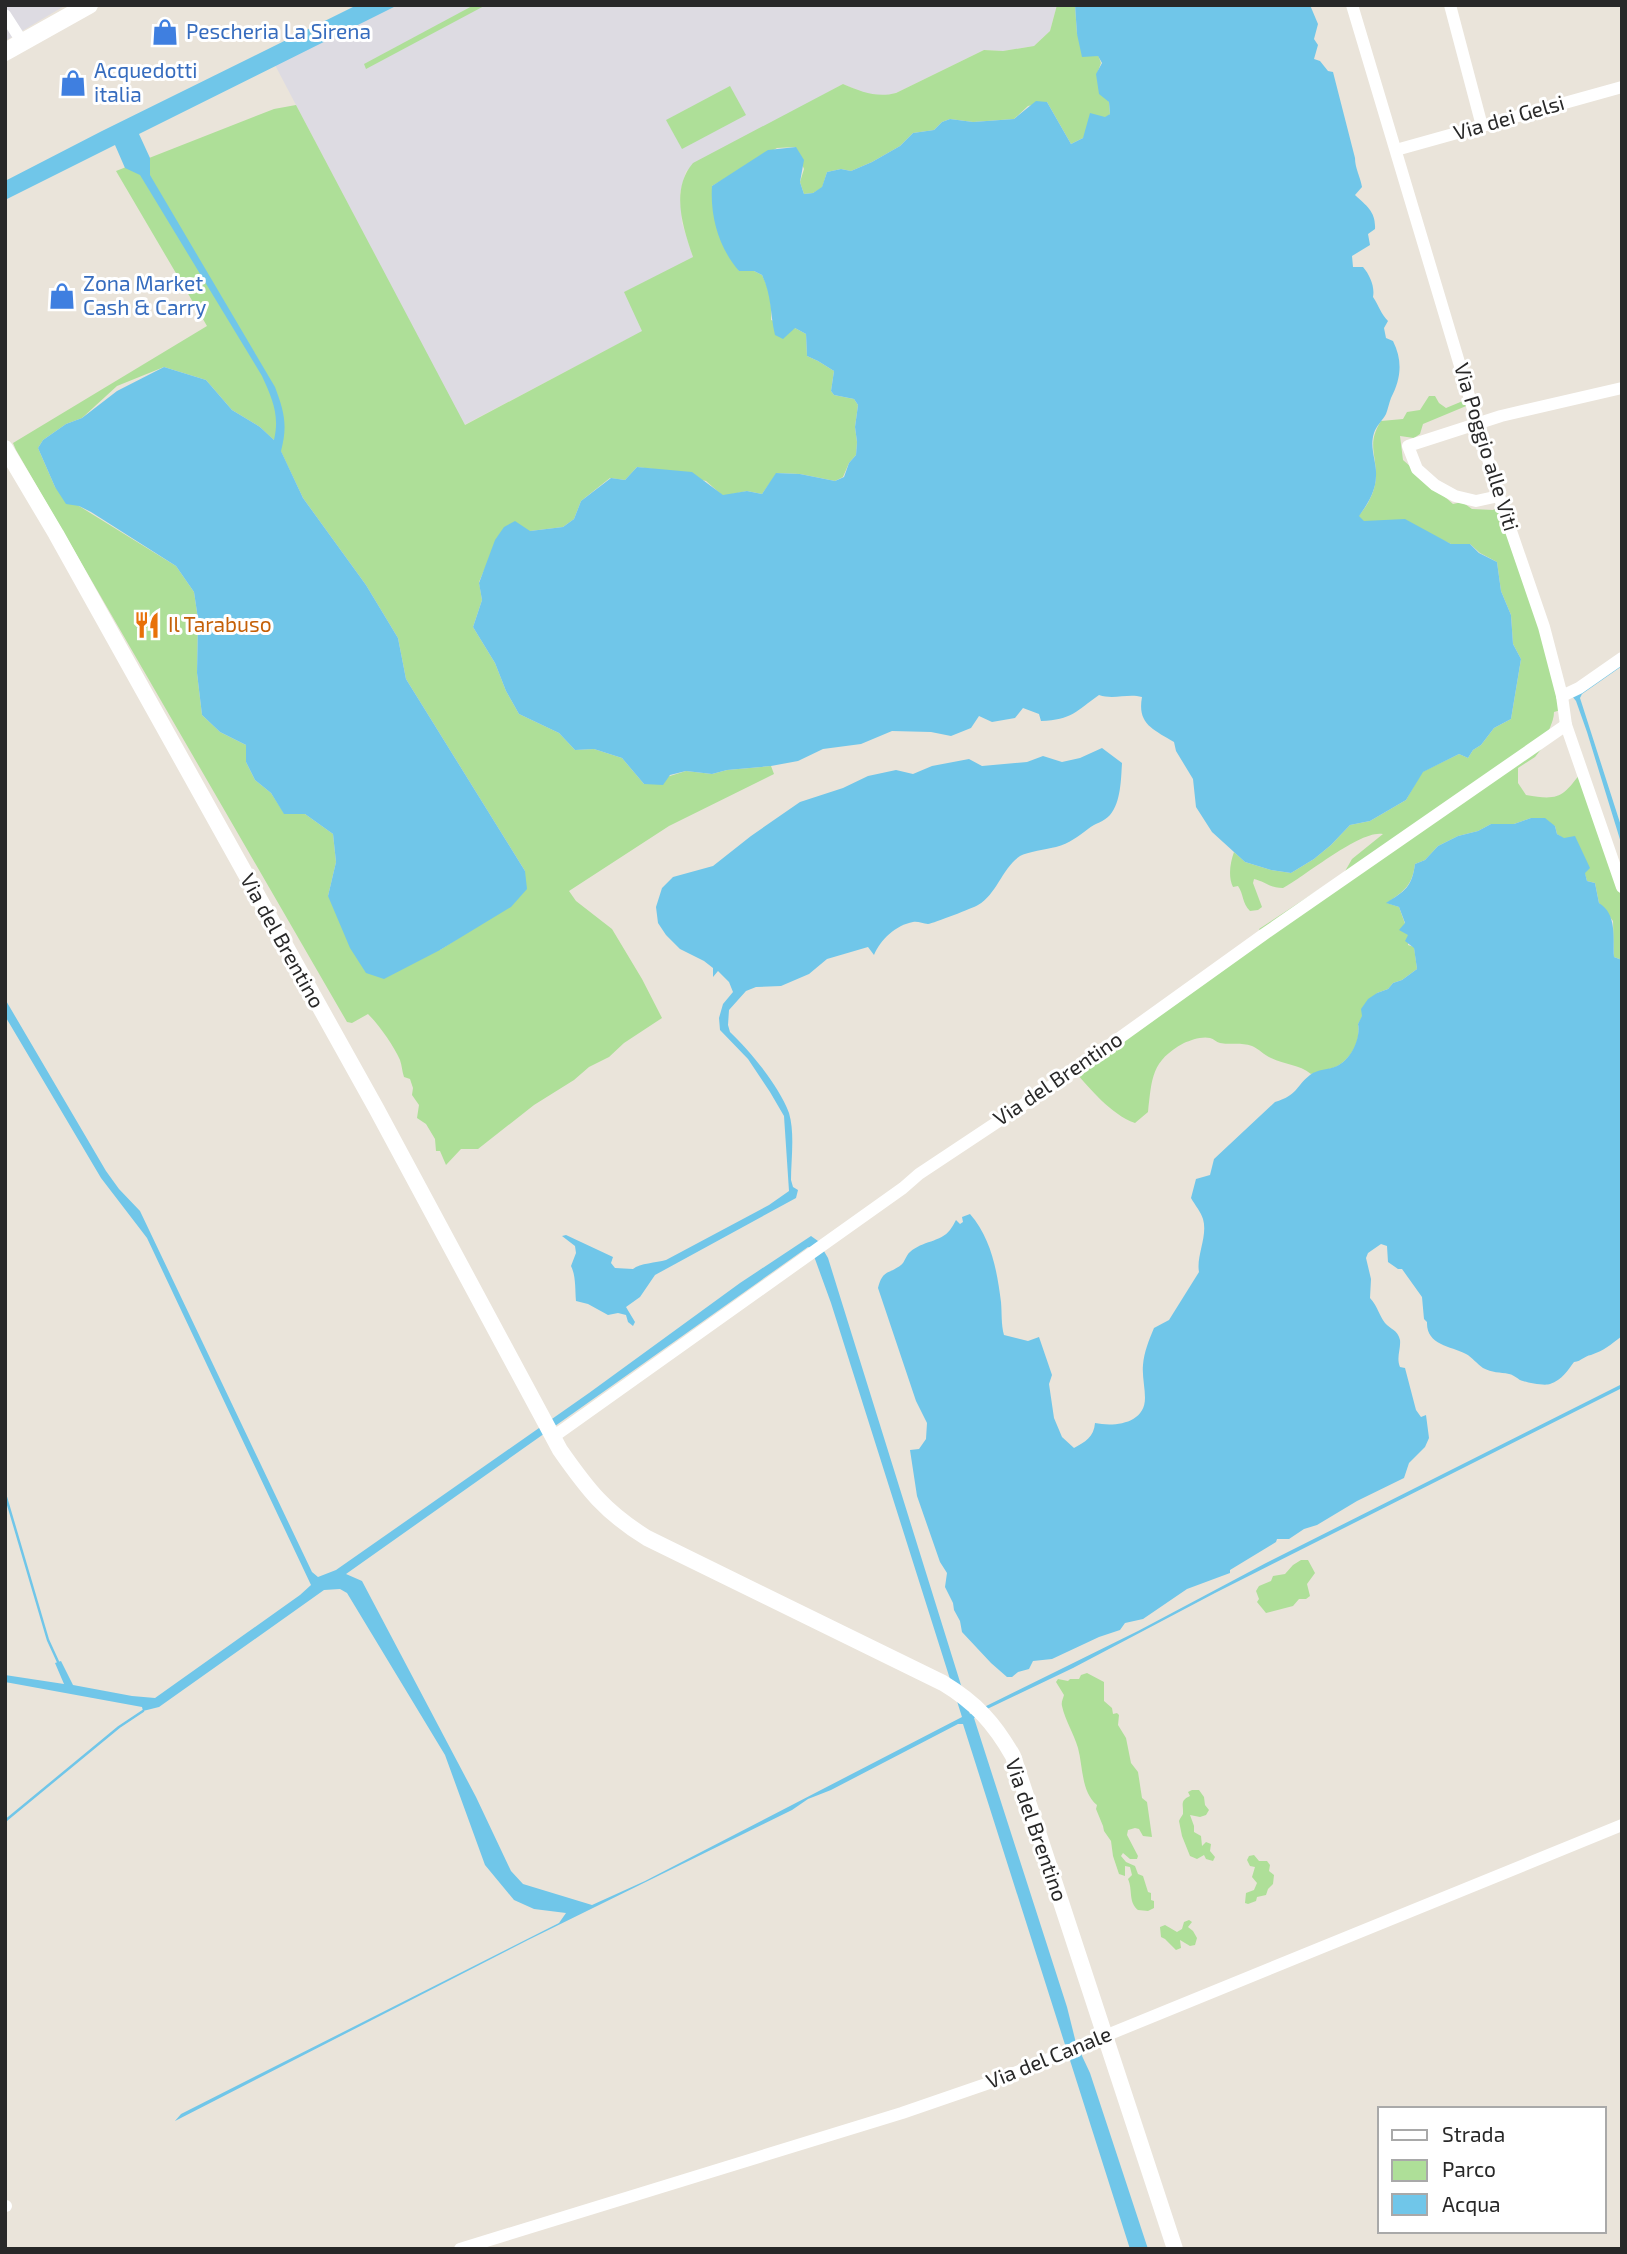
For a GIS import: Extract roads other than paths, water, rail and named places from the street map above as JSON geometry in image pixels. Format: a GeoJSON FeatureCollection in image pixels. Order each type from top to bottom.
{"type":"FeatureCollection","features":[{"type":"Feature","properties":{"kind":"main road"},"geometry":{"type":"LineString","coordinates":[[5,52],[89,5]]}},
{"type":"Feature","properties":{"kind":"street","name":"Via Poggio alle Viti"},"geometry":{"type":"LineString","coordinates":[[1352,5],[1499,496],[1544,627],[1562,696],[1566,725],[1622,887]]}},
{"type":"Feature","properties":{"kind":"street"},"geometry":{"type":"LineString","coordinates":[[1450,5],[1482,126]]}},
{"type":"Feature","properties":{"kind":"street"},"geometry":{"type":"LineString","coordinates":[[5,15],[23,43]]}},
{"type":"Feature","properties":{"kind":"street","name":"Via dei Gelsi"},"geometry":{"type":"LineString","coordinates":[[1396,150],[1622,87]]}},
{"type":"Feature","properties":{"kind":"street"},"geometry":{"type":"LineString","coordinates":[[1499,496],[1476,501],[1455,496],[1435,485],[1417,469],[1408,446],[1477,423],[1622,388]]}},
{"type":"Feature","properties":{"kind":"street","name":"Via del Brentino"},"geometry":{"type":"LineString","coordinates":[[5,448],[56,534],[356,1073],[549,1430],[587,1489],[619,1520],[647,1538],[943,1683],[966,1697],[997,1728],[1013,1756],[1175,2249]]}},
{"type":"Feature","properties":{"kind":"street"},"geometry":{"type":"LineString","coordinates":[[1562,696],[1579,688],[1622,658]]}},
{"type":"Feature","properties":{"kind":"street","name":"Via del Brentino"},"geometry":{"type":"LineString","coordinates":[[549,1430],[807,1256],[919,1174],[1065,1077],[1263,935],[1566,725]]}},
{"type":"Feature","properties":{"kind":"street","name":"Via del Canale"},"geometry":{"type":"LineString","coordinates":[[460,2249],[902,2113],[992,2082],[1622,1825]]}},
{"type":"Feature","properties":{"kind":"water"},"geometry":{"type":"Polygon","coordinates":[[[357,5],[398,5],[139,134],[150,158],[150,175],[275,387],[284,418],[281,451],[303,498],[366,585],[398,638],[406,679],[525,871],[527,889],[511,907],[440,950],[384,979],[366,973],[350,948],[328,896],[336,862],[333,834],[305,814],[284,814],[271,793],[255,780],[246,762],[246,745],[220,732],[202,715],[197,673],[198,619],[194,592],[176,566],[91,512],[66,504],[55,487],[38,448],[43,440],[66,424],[82,418],[117,391],[164,367],[206,380],[232,410],[260,427],[274,440],[276,431],[272,399],[262,376],[140,175],[125,168],[115,145],[5,200],[5,181],[357,5]]]}},
{"type":"Feature","properties":{"kind":"water"},"geometry":{"type":"Polygon","coordinates":[[[1075,5],[1310,5],[1318,24],[1314,39],[1318,45],[1314,59],[1333,72],[1362,187],[1355,195],[1370,210],[1375,223],[1375,229],[1368,234],[1370,245],[1352,256],[1353,267],[1363,267],[1370,277],[1373,297],[1388,321],[1384,328],[1386,338],[1393,341],[1400,370],[1386,414],[1374,433],[1376,482],[1359,516],[1364,521],[1405,519],[1451,544],[1470,544],[1479,553],[1497,562],[1501,591],[1511,615],[1513,644],[1521,659],[1511,719],[1494,728],[1468,758],[1459,754],[1423,772],[1406,800],[1370,821],[1350,825],[1314,859],[1291,873],[1245,862],[1212,832],[1196,807],[1193,779],[1176,751],[1174,742],[1144,720],[1142,697],[1099,695],[1073,714],[1060,719],[1041,721],[1039,714],[1023,708],[1015,718],[992,722],[979,716],[971,728],[951,736],[931,732],[892,731],[861,744],[823,749],[798,761],[712,774],[686,771],[670,775],[663,785],[644,784],[622,758],[594,749],[575,750],[559,733],[519,714],[495,663],[473,627],[482,600],[479,583],[495,540],[504,527],[515,521],[530,531],[563,527],[574,519],[581,501],[611,478],[625,480],[637,467],[692,472],[723,495],[747,491],[762,494],[776,473],[800,474],[835,481],[844,477],[849,463],[856,455],[855,427],[858,405],[854,399],[834,395],[831,391],[834,371],[807,356],[806,334],[795,328],[783,339],[775,335],[762,275],[754,271],[739,271],[721,242],[714,220],[712,186],[768,150],[796,147],[804,160],[800,182],[804,194],[813,193],[822,187],[827,172],[841,169],[851,171],[872,162],[900,146],[913,133],[934,130],[950,119],[973,122],[1014,119],[1036,101],[1047,102],[1071,144],[1083,138],[1090,113],[1105,117],[1110,114],[1109,102],[1099,94],[1096,74],[1102,63],[1098,56],[1082,57],[1075,5]]]}},
{"type":"Feature","properties":{"kind":"water"},"geometry":{"type":"Polygon","coordinates":[[[1622,663],[1622,666],[1580,698],[1622,829],[1622,846],[1587,732],[1572,696],[1622,663]]]}},
{"type":"Feature","properties":{"kind":"water"},"geometry":{"type":"Polygon","coordinates":[[[1102,748],[1122,763],[1118,797],[1114,810],[1105,819],[1065,844],[1020,856],[978,905],[932,923],[915,922],[901,926],[884,939],[874,955],[868,947],[827,959],[809,974],[781,986],[756,987],[746,991],[729,1010],[728,1025],[730,1032],[771,1081],[789,1113],[792,1138],[791,1180],[793,1187],[798,1190],[796,1198],[655,1275],[640,1297],[626,1307],[635,1322],[633,1326],[626,1315],[608,1315],[576,1301],[575,1278],[571,1266],[576,1253],[575,1246],[562,1236],[566,1235],[613,1257],[611,1263],[615,1268],[633,1269],[666,1260],[769,1205],[789,1191],[784,1116],[748,1059],[720,1030],[719,1018],[723,1004],[733,992],[729,982],[718,971],[713,977],[713,968],[680,949],[666,935],[658,923],[656,907],[662,888],[673,877],[713,866],[800,802],[843,788],[868,776],[896,770],[913,774],[932,766],[969,759],[982,766],[1027,762],[1043,756],[1062,762],[1080,758],[1102,748]]]}},
{"type":"Feature","properties":{"kind":"water"},"geometry":{"type":"Polygon","coordinates":[[[1531,818],[1545,818],[1555,826],[1557,834],[1564,838],[1575,836],[1590,868],[1585,873],[1587,881],[1595,883],[1599,903],[1609,913],[1614,934],[1614,957],[1622,960],[1622,1336],[1600,1351],[1574,1362],[1561,1377],[1550,1384],[1529,1383],[1511,1375],[1486,1370],[1468,1355],[1440,1344],[1430,1336],[1424,1319],[1422,1297],[1402,1269],[1388,1262],[1387,1246],[1381,1244],[1368,1253],[1366,1258],[1371,1279],[1370,1298],[1385,1323],[1399,1337],[1399,1364],[1405,1368],[1416,1410],[1421,1417],[1426,1415],[1429,1438],[1425,1447],[1409,1463],[1404,1478],[1289,1539],[1277,1539],[1230,1570],[1230,1573],[1187,1589],[1143,1619],[1125,1623],[1120,1630],[1052,1659],[1033,1661],[1029,1669],[1007,1677],[962,1632],[945,1587],[947,1573],[940,1562],[917,1496],[910,1450],[919,1449],[926,1439],[927,1423],[916,1401],[878,1288],[882,1278],[901,1265],[915,1248],[942,1237],[956,1220],[960,1224],[963,1222],[962,1217],[970,1214],[983,1233],[992,1255],[1004,1335],[1028,1341],[1039,1337],[1052,1375],[1049,1384],[1054,1418],[1062,1437],[1074,1448],[1091,1435],[1095,1423],[1119,1424],[1134,1418],[1144,1407],[1144,1360],[1154,1328],[1169,1320],[1199,1272],[1204,1226],[1201,1214],[1191,1198],[1196,1179],[1210,1175],[1214,1159],[1275,1102],[1292,1094],[1313,1073],[1337,1066],[1347,1059],[1356,1042],[1361,1009],[1368,999],[1417,969],[1414,948],[1405,941],[1408,935],[1399,930],[1405,923],[1399,907],[1386,903],[1406,888],[1412,878],[1415,864],[1425,860],[1438,846],[1458,836],[1478,831],[1491,824],[1514,824],[1531,818]]]}},
{"type":"Feature","properties":{"kind":"water"},"geometry":{"type":"Polygon","coordinates":[[[5,999],[106,1171],[140,1211],[312,1572],[318,1577],[336,1570],[589,1393],[740,1283],[811,1236],[818,1241],[828,1258],[970,1714],[1622,1384],[1622,1388],[1215,1593],[1073,1668],[983,1711],[974,1718],[1067,2007],[1076,2043],[1090,2073],[1148,2249],[1130,2249],[963,1724],[958,1724],[831,1790],[808,1799],[792,1810],[528,1940],[175,2121],[181,2114],[559,1923],[566,1913],[534,1909],[514,1900],[485,1865],[445,1755],[347,1593],[340,1589],[324,1590],[159,1707],[143,1711],[142,1707],[5,1682],[5,1675],[64,1684],[55,1663],[61,1661],[73,1685],[155,1698],[311,1585],[147,1238],[101,1178],[5,1016],[5,999]],[[808,1247],[346,1574],[362,1581],[476,1797],[511,1871],[523,1884],[592,1905],[645,1881],[962,1717],[831,1303],[811,1248],[808,1247]]]}},
{"type":"Feature","properties":{"kind":"waterway"},"geometry":{"type":"LineString","coordinates":[[5,1494],[48,1640],[59,1664]]}},
{"type":"Feature","properties":{"kind":"waterway"},"geometry":{"type":"LineString","coordinates":[[5,1821],[119,1727],[143,1711]]}},
{"type":"Feature","properties":{"kind":"place","name":"Pescheria La Sirena"},"geometry":{"type":"Point","coordinates":[165,32]}},
{"type":"Feature","properties":{"kind":"place","name":"Acquedotti italia"},"geometry":{"type":"Point","coordinates":[73,83]}},
{"type":"Feature","properties":{"kind":"place","name":"Zona Market Cash & Carry"},"geometry":{"type":"Point","coordinates":[62,296]}},
{"type":"Feature","properties":{"kind":"place","name":"Il Tarabuso"},"geometry":{"type":"Point","coordinates":[147,625]}}]}
